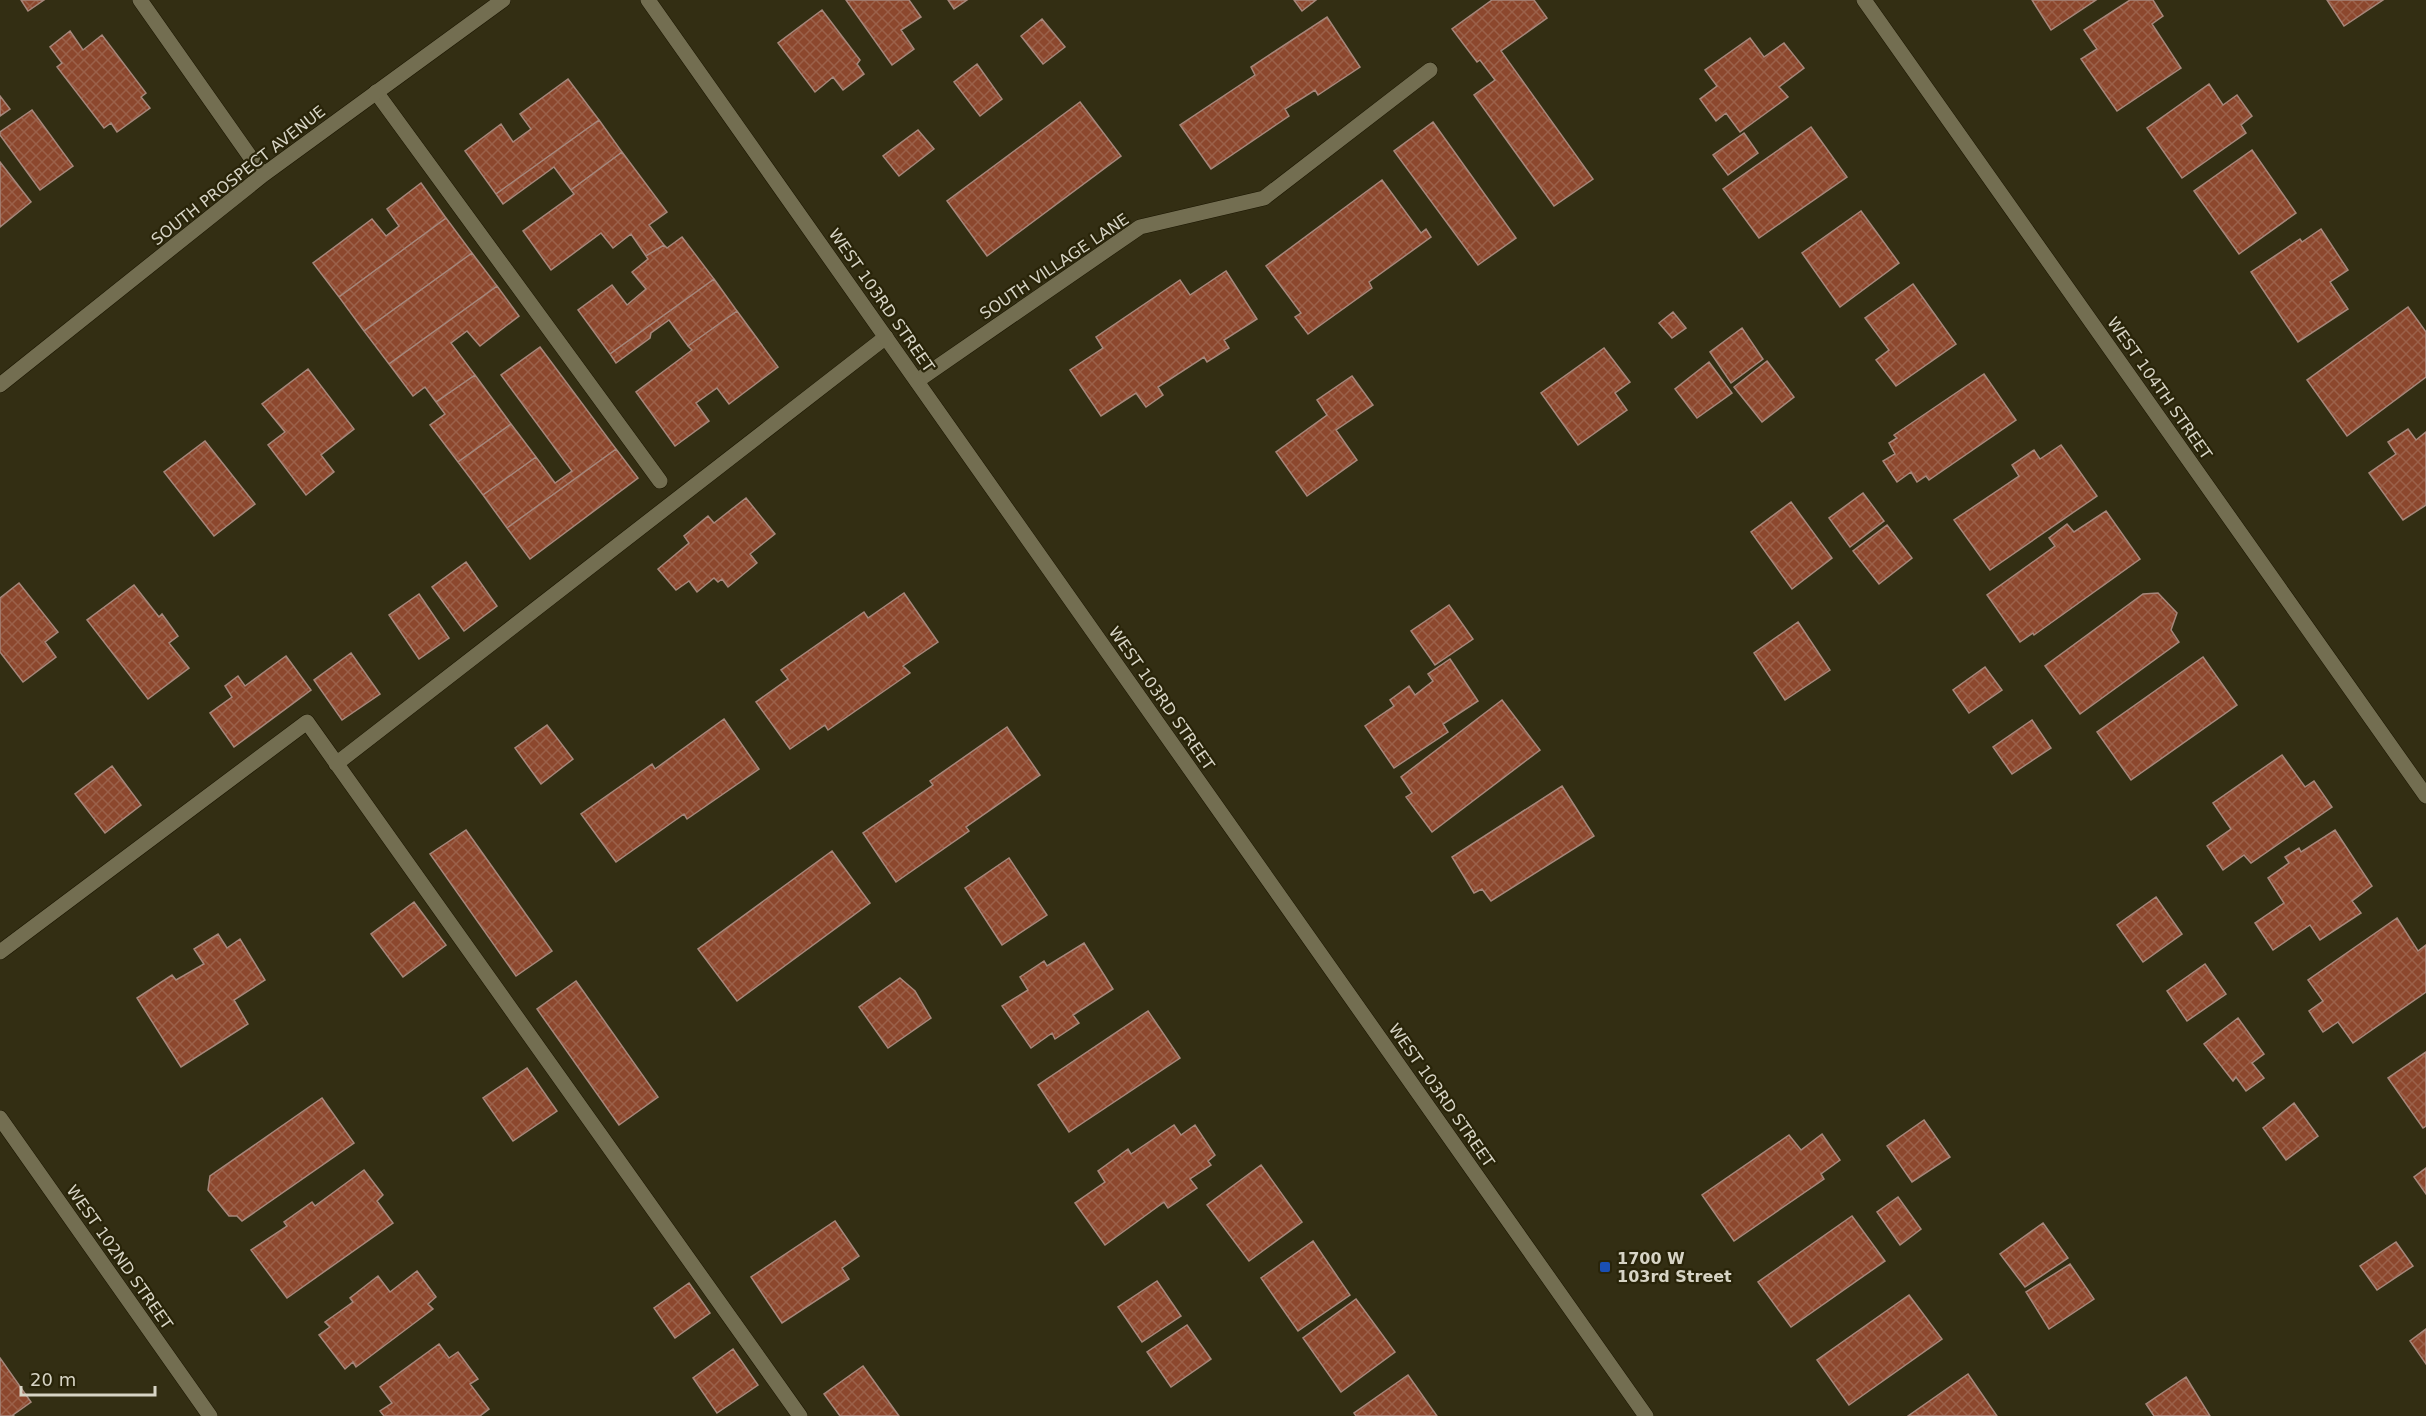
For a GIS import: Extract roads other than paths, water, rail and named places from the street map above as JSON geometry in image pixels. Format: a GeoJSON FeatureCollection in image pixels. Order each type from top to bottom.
{"type":"FeatureCollection","features":[{"type":"Feature","properties":{"kind":"street"},"geometry":{"type":"LineString","coordinates":[[140,0],[263,175]]}},
{"type":"Feature","properties":{"kind":"street","name":"SOUTH PROSPECT AVENUE"},"geometry":{"type":"LineString","coordinates":[[0,385],[263,175],[503,0]]}},
{"type":"Feature","properties":{"kind":"street","name":"WEST 103RD STREET"},"geometry":{"type":"LineString","coordinates":[[648,0],[1646,1416]]}},
{"type":"Feature","properties":{"kind":"street","name":"WEST 104TH STREET"},"geometry":{"type":"LineString","coordinates":[[1864,0],[2426,796]]}},
{"type":"Feature","properties":{"kind":"street","name":"SOUTH VILLAGE LANE"},"geometry":{"type":"LineString","coordinates":[[917,381],[1140,227],[1264,198],[1430,70]]}},
{"type":"Feature","properties":{"kind":"street"},"geometry":{"type":"LineString","coordinates":[[376,93],[660,481]]}},
{"type":"Feature","properties":{"kind":"street"},"geometry":{"type":"LineString","coordinates":[[336,764],[886,336]]}},
{"type":"Feature","properties":{"kind":"street"},"geometry":{"type":"LineString","coordinates":[[0,951],[307,722],[800,1416]]}},
{"type":"Feature","properties":{"kind":"street","name":"WEST 102ND STREET"},"geometry":{"type":"LineString","coordinates":[[0,1118],[210,1416]]}},
{"type":"Feature","properties":{"kind":"place","name":"1700 W 103rd Street"},"geometry":{"type":"Point","coordinates":[1605,1267]}}]}
